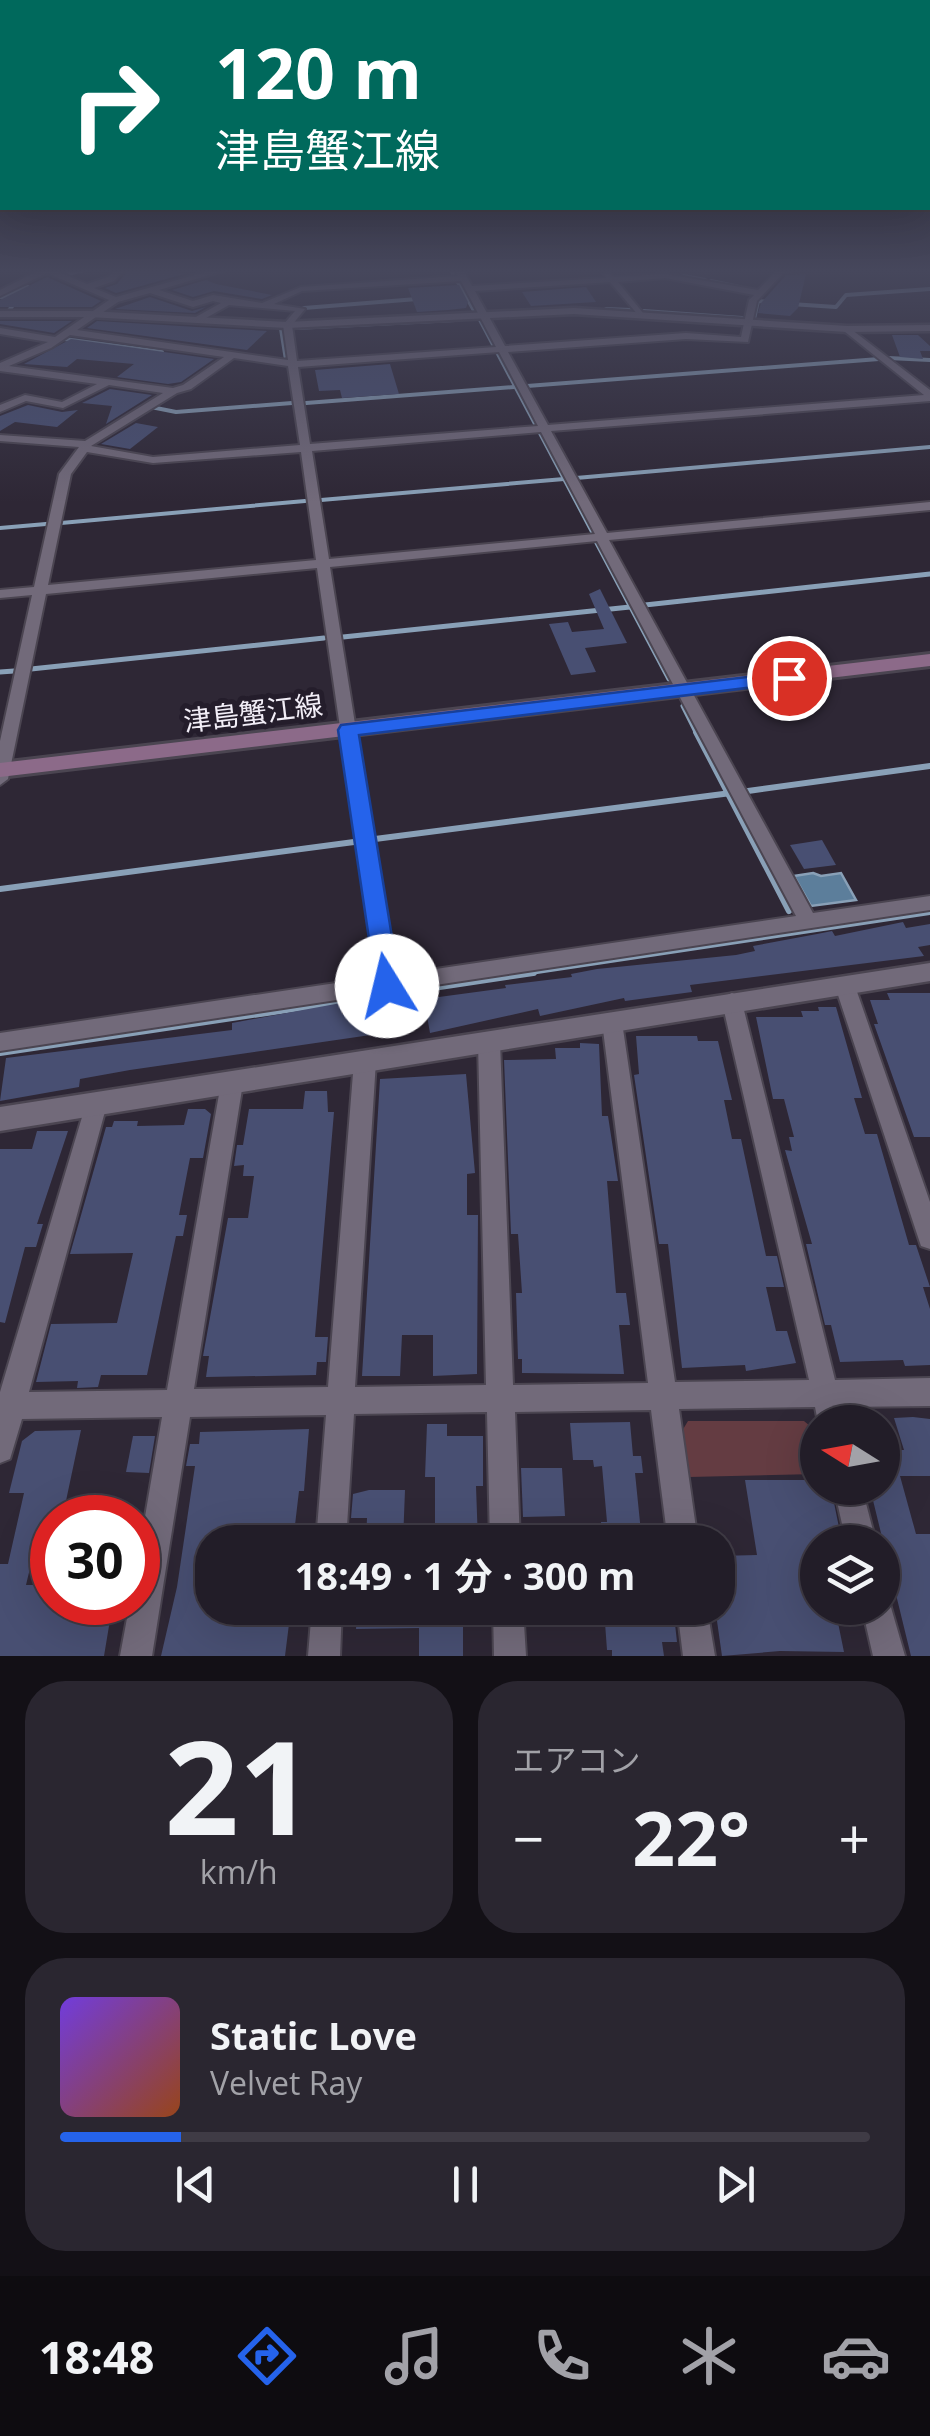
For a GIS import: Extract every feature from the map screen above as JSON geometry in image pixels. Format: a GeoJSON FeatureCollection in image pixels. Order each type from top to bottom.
{"type":"FeatureCollection","features":[{"type":"Feature","properties":{"kind":"main road","name":"津島蟹江線"},"geometry":{"type":"LineString","coordinates":[[1,773],[930,660]]}},
{"type":"Feature","properties":{"kind":"street"},"geometry":{"type":"LineString","coordinates":[[0,368],[41,347]]}},
{"type":"Feature","properties":{"kind":"street"},"geometry":{"type":"LineString","coordinates":[[163,347],[294,364],[534,347]]}},
{"type":"Feature","properties":{"kind":"street"},"geometry":{"type":"LineString","coordinates":[[291,347],[387,986]]}},
{"type":"Feature","properties":{"kind":"street"},"geometry":{"type":"LineString","coordinates":[[869,347],[930,397]]}},
{"type":"Feature","properties":{"kind":"street"},"geometry":{"type":"LineString","coordinates":[[497,350],[808,920]]}},
{"type":"Feature","properties":{"kind":"street"},"geometry":{"type":"LineString","coordinates":[[1,773],[65,474],[86,446],[230,358]]}},
{"type":"Feature","properties":{"kind":"street"},"geometry":{"type":"LineString","coordinates":[[0,368],[173,391]]}},
{"type":"Feature","properties":{"kind":"street"},"geometry":{"type":"LineString","coordinates":[[0,409],[25,398],[63,405],[108,382]]}},
{"type":"Feature","properties":{"kind":"street"},"geometry":{"type":"LineString","coordinates":[[0,438],[86,446],[154,460],[930,397]]}},
{"type":"Feature","properties":{"kind":"street"},"geometry":{"type":"LineString","coordinates":[[0,594],[930,506]]}},
{"type":"Feature","properties":{"kind":"street"},"geometry":{"type":"LineString","coordinates":[[0,1042],[930,903]]}},
{"type":"Feature","properties":{"kind":"street"},"geometry":{"type":"LineString","coordinates":[[0,1119],[930,972]]}},
{"type":"Feature","properties":{"kind":"street"},"geometry":{"type":"LineString","coordinates":[[845,986],[930,1237]]}},
{"type":"Feature","properties":{"kind":"street"},"geometry":{"type":"LineString","coordinates":[[732,1002],[828,1405]]}},
{"type":"Feature","properties":{"kind":"street"},"geometry":{"type":"LineString","coordinates":[[612,1022],[682,1525]]}},
{"type":"Feature","properties":{"kind":"street"},"geometry":{"type":"LineString","coordinates":[[489,1042],[504,1525]]}},
{"type":"Feature","properties":{"kind":"street"},"geometry":{"type":"LineString","coordinates":[[333,1525],[366,1061]]}},
{"type":"Feature","properties":{"kind":"street"},"geometry":{"type":"LineString","coordinates":[[136,1656],[232,1082]]}},
{"type":"Feature","properties":{"kind":"street"},"geometry":{"type":"LineString","coordinates":[[0,1448],[6,1406],[96,1104]]}},
{"type":"Feature","properties":{"kind":"street"},"geometry":{"type":"LineString","coordinates":[[6,1406],[930,1392]]}},
{"type":"Feature","properties":{"kind":"street"},"geometry":{"type":"LineString","coordinates":[[324,1656],[326,1625]]}},
{"type":"Feature","properties":{"kind":"street"},"geometry":{"type":"LineString","coordinates":[[509,1625],[510,1656]]}},
{"type":"Feature","properties":{"kind":"street"},"geometry":{"type":"LineString","coordinates":[[694,1625],[699,1656]]}},
{"type":"Feature","properties":{"kind":"street"},"geometry":{"type":"LineString","coordinates":[[881,1625],[888,1656]]}},
{"type":"Feature","properties":{"kind":"shaded area"},"geometry":{"type":"Polygon","coordinates":[[[688,1421],[800,1421],[800,1474],[689,1477],[682,1431],[688,1421]]]}},
{"type":"Feature","properties":{"kind":"water"},"geometry":{"type":"Polygon","coordinates":[[[841,873],[856,900],[811,906],[794,876],[841,873]]]}},
{"type":"Feature","properties":{"kind":"building"},"geometry":{"type":"Polygon","coordinates":[[[55,347],[130,347],[214,359],[181,382],[168,384],[117,377],[134,364],[77,359],[67,367],[24,364],[55,347]]]}},
{"type":"Feature","properties":{"kind":"building"},"geometry":{"type":"Polygon","coordinates":[[[896,347],[930,347],[930,351],[920,351],[923,359],[900,357],[896,347]]]}},
{"type":"Feature","properties":{"kind":"building"},"geometry":{"type":"Polygon","coordinates":[[[390,364],[399,394],[342,398],[340,390],[319,391],[315,370],[390,364]]]}},
{"type":"Feature","properties":{"kind":"building"},"geometry":{"type":"Polygon","coordinates":[[[110,389],[152,395],[106,424],[112,406],[82,403],[110,389]]]}},
{"type":"Feature","properties":{"kind":"building"},"geometry":{"type":"Polygon","coordinates":[[[28,405],[62,412],[78,410],[57,427],[15,422],[0,431],[0,416],[28,405]]]}},
{"type":"Feature","properties":{"kind":"building"},"geometry":{"type":"Polygon","coordinates":[[[136,423],[158,427],[130,449],[101,444],[136,423]]]}},
{"type":"Feature","properties":{"kind":"building"},"geometry":{"type":"Polygon","coordinates":[[[600,589],[627,643],[585,648],[596,672],[571,675],[549,624],[568,622],[572,632],[604,629],[589,594],[600,589]]]}},
{"type":"Feature","properties":{"kind":"building"},"geometry":{"type":"Polygon","coordinates":[[[822,840],[836,865],[804,869],[790,845],[822,840]]]}},
{"type":"Feature","properties":{"kind":"building"},"geometry":{"type":"Polygon","coordinates":[[[903,922],[906,928],[930,924],[930,945],[918,947],[924,956],[690,985],[692,992],[625,1001],[624,998],[540,1016],[538,1009],[430,1033],[424,999],[572,977],[571,974],[597,969],[736,955],[755,951],[753,946],[832,931],[835,936],[903,922]]]}},
{"type":"Feature","properties":{"kind":"building"},"geometry":{"type":"Polygon","coordinates":[[[887,993],[930,993],[930,1137],[914,1137],[874,1024],[878,1024],[870,1000],[890,1000],[887,993]]]}},
{"type":"Feature","properties":{"kind":"building"},"geometry":{"type":"Polygon","coordinates":[[[341,1003],[342,1014],[393,1006],[398,1031],[130,1070],[80,1079],[79,1087],[0,1101],[6,1058],[232,1030],[232,1023],[341,1003]]]}},
{"type":"Feature","properties":{"kind":"building"},"geometry":{"type":"Polygon","coordinates":[[[818,1007],[836,1007],[862,1098],[854,1098],[865,1134],[877,1134],[909,1245],[916,1245],[930,1287],[923,1287],[930,1309],[930,1365],[905,1366],[903,1360],[840,1362],[831,1325],[825,1325],[806,1244],[812,1244],[785,1150],[792,1151],[789,1137],[794,1137],[784,1099],[773,1099],[756,1017],[803,1017],[801,1011],[819,1011],[818,1007]]]}},
{"type":"Feature","properties":{"kind":"building"},"geometry":{"type":"Polygon","coordinates":[[[636,1036],[697,1036],[698,1041],[718,1041],[732,1100],[724,1100],[732,1139],[741,1139],[766,1256],[777,1256],[784,1287],[766,1287],[776,1331],[787,1331],[796,1363],[746,1371],[745,1365],[682,1368],[668,1244],[659,1244],[634,1075],[639,1074],[636,1036]]]}},
{"type":"Feature","properties":{"kind":"building"},"geometry":{"type":"Polygon","coordinates":[[[580,1043],[599,1044],[602,1116],[608,1116],[618,1181],[607,1181],[616,1293],[626,1293],[630,1325],[619,1325],[624,1374],[522,1373],[516,1293],[522,1293],[518,1234],[511,1234],[504,1060],[556,1059],[555,1048],[580,1048],[580,1043]]]}},
{"type":"Feature","properties":{"kind":"building"},"geometry":{"type":"Polygon","coordinates":[[[466,1074],[475,1173],[467,1174],[467,1215],[478,1215],[477,1374],[433,1376],[433,1335],[402,1335],[400,1376],[362,1376],[380,1079],[466,1074]]]}},
{"type":"Feature","properties":{"kind":"building"},"geometry":{"type":"Polygon","coordinates":[[[305,1091],[327,1091],[328,1112],[334,1112],[315,1337],[328,1337],[326,1362],[317,1362],[316,1375],[206,1377],[209,1356],[203,1356],[228,1218],[248,1218],[254,1176],[243,1176],[244,1165],[234,1166],[237,1145],[243,1145],[249,1109],[303,1109],[305,1091]]]}},
{"type":"Feature","properties":{"kind":"building"},"geometry":{"type":"Polygon","coordinates":[[[188,1109],[205,1109],[211,1114],[203,1158],[190,1158],[179,1215],[187,1215],[183,1236],[176,1236],[147,1375],[101,1375],[98,1387],[77,1388],[78,1381],[36,1382],[51,1324],[117,1323],[133,1253],[70,1254],[106,1127],[112,1127],[114,1121],[138,1121],[137,1126],[184,1125],[188,1109]]]}},
{"type":"Feature","properties":{"kind":"building"},"geometry":{"type":"Polygon","coordinates":[[[37,1131],[68,1131],[37,1224],[43,1224],[36,1247],[25,1247],[5,1323],[0,1322],[0,1149],[32,1149],[37,1131]]]}},
{"type":"Feature","properties":{"kind":"building"},"geometry":{"type":"Polygon","coordinates":[[[900,1418],[930,1419],[930,1476],[900,1476],[900,1450],[904,1450],[900,1418]]]}},
{"type":"Feature","properties":{"kind":"building"},"geometry":{"type":"Polygon","coordinates":[[[630,1422],[633,1456],[641,1456],[643,1473],[635,1473],[640,1525],[601,1525],[607,1522],[602,1466],[594,1467],[593,1460],[573,1460],[570,1423],[630,1422]]]}},
{"type":"Feature","properties":{"kind":"building"},"geometry":{"type":"Polygon","coordinates":[[[427,1424],[447,1424],[447,1436],[483,1436],[483,1486],[476,1486],[477,1525],[435,1525],[435,1477],[425,1477],[427,1424]]]}},
{"type":"Feature","properties":{"kind":"building"},"geometry":{"type":"Polygon","coordinates":[[[309,1429],[304,1491],[299,1491],[295,1525],[195,1525],[195,1625],[289,1625],[285,1656],[161,1656],[177,1587],[195,1466],[186,1466],[190,1444],[199,1444],[200,1432],[309,1429]]]}},
{"type":"Feature","properties":{"kind":"building"},"geometry":{"type":"Polygon","coordinates":[[[81,1430],[67,1495],[30,1495],[30,1568],[26,1585],[30,1585],[30,1625],[109,1625],[104,1656],[0,1656],[0,1564],[8,1564],[24,1493],[9,1493],[22,1441],[35,1431],[81,1430]]]}},
{"type":"Feature","properties":{"kind":"building"},"geometry":{"type":"Polygon","coordinates":[[[133,1436],[155,1436],[149,1473],[126,1472],[133,1436]]]}},
{"type":"Feature","properties":{"kind":"building"},"geometry":{"type":"Polygon","coordinates":[[[521,1468],[562,1468],[565,1516],[523,1517],[521,1468]]]}},
{"type":"Feature","properties":{"kind":"building"},"geometry":{"type":"Polygon","coordinates":[[[900,1476],[916,1534],[930,1534],[930,1656],[911,1656],[900,1611],[900,1525],[879,1525],[874,1505],[900,1505],[900,1476]]]}},
{"type":"Feature","properties":{"kind":"building"},"geometry":{"type":"Polygon","coordinates":[[[745,1480],[800,1480],[800,1505],[834,1505],[839,1525],[800,1525],[800,1625],[838,1625],[844,1652],[780,1651],[722,1656],[718,1625],[735,1625],[735,1556],[757,1555],[745,1480]]]}},
{"type":"Feature","properties":{"kind":"building"},"geometry":{"type":"Polygon","coordinates":[[[405,1490],[404,1525],[367,1525],[367,1518],[351,1518],[353,1494],[405,1490]]]}},
{"type":"Feature","properties":{"kind":"building"},"geometry":{"type":"Polygon","coordinates":[[[356,1625],[463,1625],[463,1656],[419,1656],[419,1628],[356,1629],[356,1625]]]}},
{"type":"Feature","properties":{"kind":"building"},"geometry":{"type":"Polygon","coordinates":[[[605,1625],[675,1625],[677,1642],[662,1642],[664,1656],[612,1656],[612,1650],[607,1650],[605,1625]]]}},
{"type":"Feature","properties":{"kind":"waterway"},"geometry":{"type":"LineString","coordinates":[[126,347],[162,352]]}},
{"type":"Feature","properties":{"kind":"waterway"},"geometry":{"type":"LineString","coordinates":[[277,360],[286,360],[284,347]]}},
{"type":"Feature","properties":{"kind":"waterway"},"geometry":{"type":"LineString","coordinates":[[494,347],[598,543]]}},
{"type":"Feature","properties":{"kind":"waterway"},"geometry":{"type":"LineString","coordinates":[[888,358],[930,360]]}},
{"type":"Feature","properties":{"kind":"waterway"},"geometry":{"type":"LineString","coordinates":[[527,386],[879,359]]}},
{"type":"Feature","properties":{"kind":"waterway"},"geometry":{"type":"LineString","coordinates":[[306,403],[514,387]]}},
{"type":"Feature","properties":{"kind":"waterway"},"geometry":{"type":"LineString","coordinates":[[151,407],[176,412],[292,403]]}},
{"type":"Feature","properties":{"kind":"waterway"},"geometry":{"type":"LineString","coordinates":[[576,478],[930,447]]}},
{"type":"Feature","properties":{"kind":"waterway"},"geometry":{"type":"LineString","coordinates":[[321,500],[564,479]]}},
{"type":"Feature","properties":{"kind":"waterway"},"geometry":{"type":"LineString","coordinates":[[61,523],[305,501]]}},
{"type":"Feature","properties":{"kind":"waterway"},"geometry":{"type":"LineString","coordinates":[[0,528],[46,524]]}},
{"type":"Feature","properties":{"kind":"waterway"},"geometry":{"type":"LineString","coordinates":[[596,541],[669,679]]}},
{"type":"Feature","properties":{"kind":"waterway"},"geometry":{"type":"LineString","coordinates":[[645,605],[930,574]]}},
{"type":"Feature","properties":{"kind":"waterway"},"geometry":{"type":"LineString","coordinates":[[343,637],[630,607]]}},
{"type":"Feature","properties":{"kind":"waterway"},"geometry":{"type":"LineString","coordinates":[[31,669],[324,638]]}},
{"type":"Feature","properties":{"kind":"waterway"},"geometry":{"type":"LineString","coordinates":[[0,672],[14,671]]}},
{"type":"Feature","properties":{"kind":"waterway"},"geometry":{"type":"LineString","coordinates":[[683,706],[696,732]]}},
{"type":"Feature","properties":{"kind":"waterway"},"geometry":{"type":"LineString","coordinates":[[696,732],[728,793]]}},
{"type":"Feature","properties":{"kind":"waterway"},"geometry":{"type":"LineString","coordinates":[[748,791],[930,766]]}},
{"type":"Feature","properties":{"kind":"waterway"},"geometry":{"type":"LineString","coordinates":[[375,839],[728,793]]}},
{"type":"Feature","properties":{"kind":"waterway"},"geometry":{"type":"LineString","coordinates":[[728,793],[789,911]]}},
{"type":"Feature","properties":{"kind":"waterway"},"geometry":{"type":"LineString","coordinates":[[0,889],[354,842]]}},
{"type":"Feature","properties":{"kind":"waterway"},"geometry":{"type":"LineString","coordinates":[[517,974],[930,912]]}},
{"type":"Feature","properties":{"kind":"waterway"},"geometry":{"type":"LineString","coordinates":[[0,1052],[533,972]]}},
{"type":"Feature","properties":{"kind":"route"},"geometry":{"type":"LineString","coordinates":[[387,986],[348,730],[789,678]]}}]}
